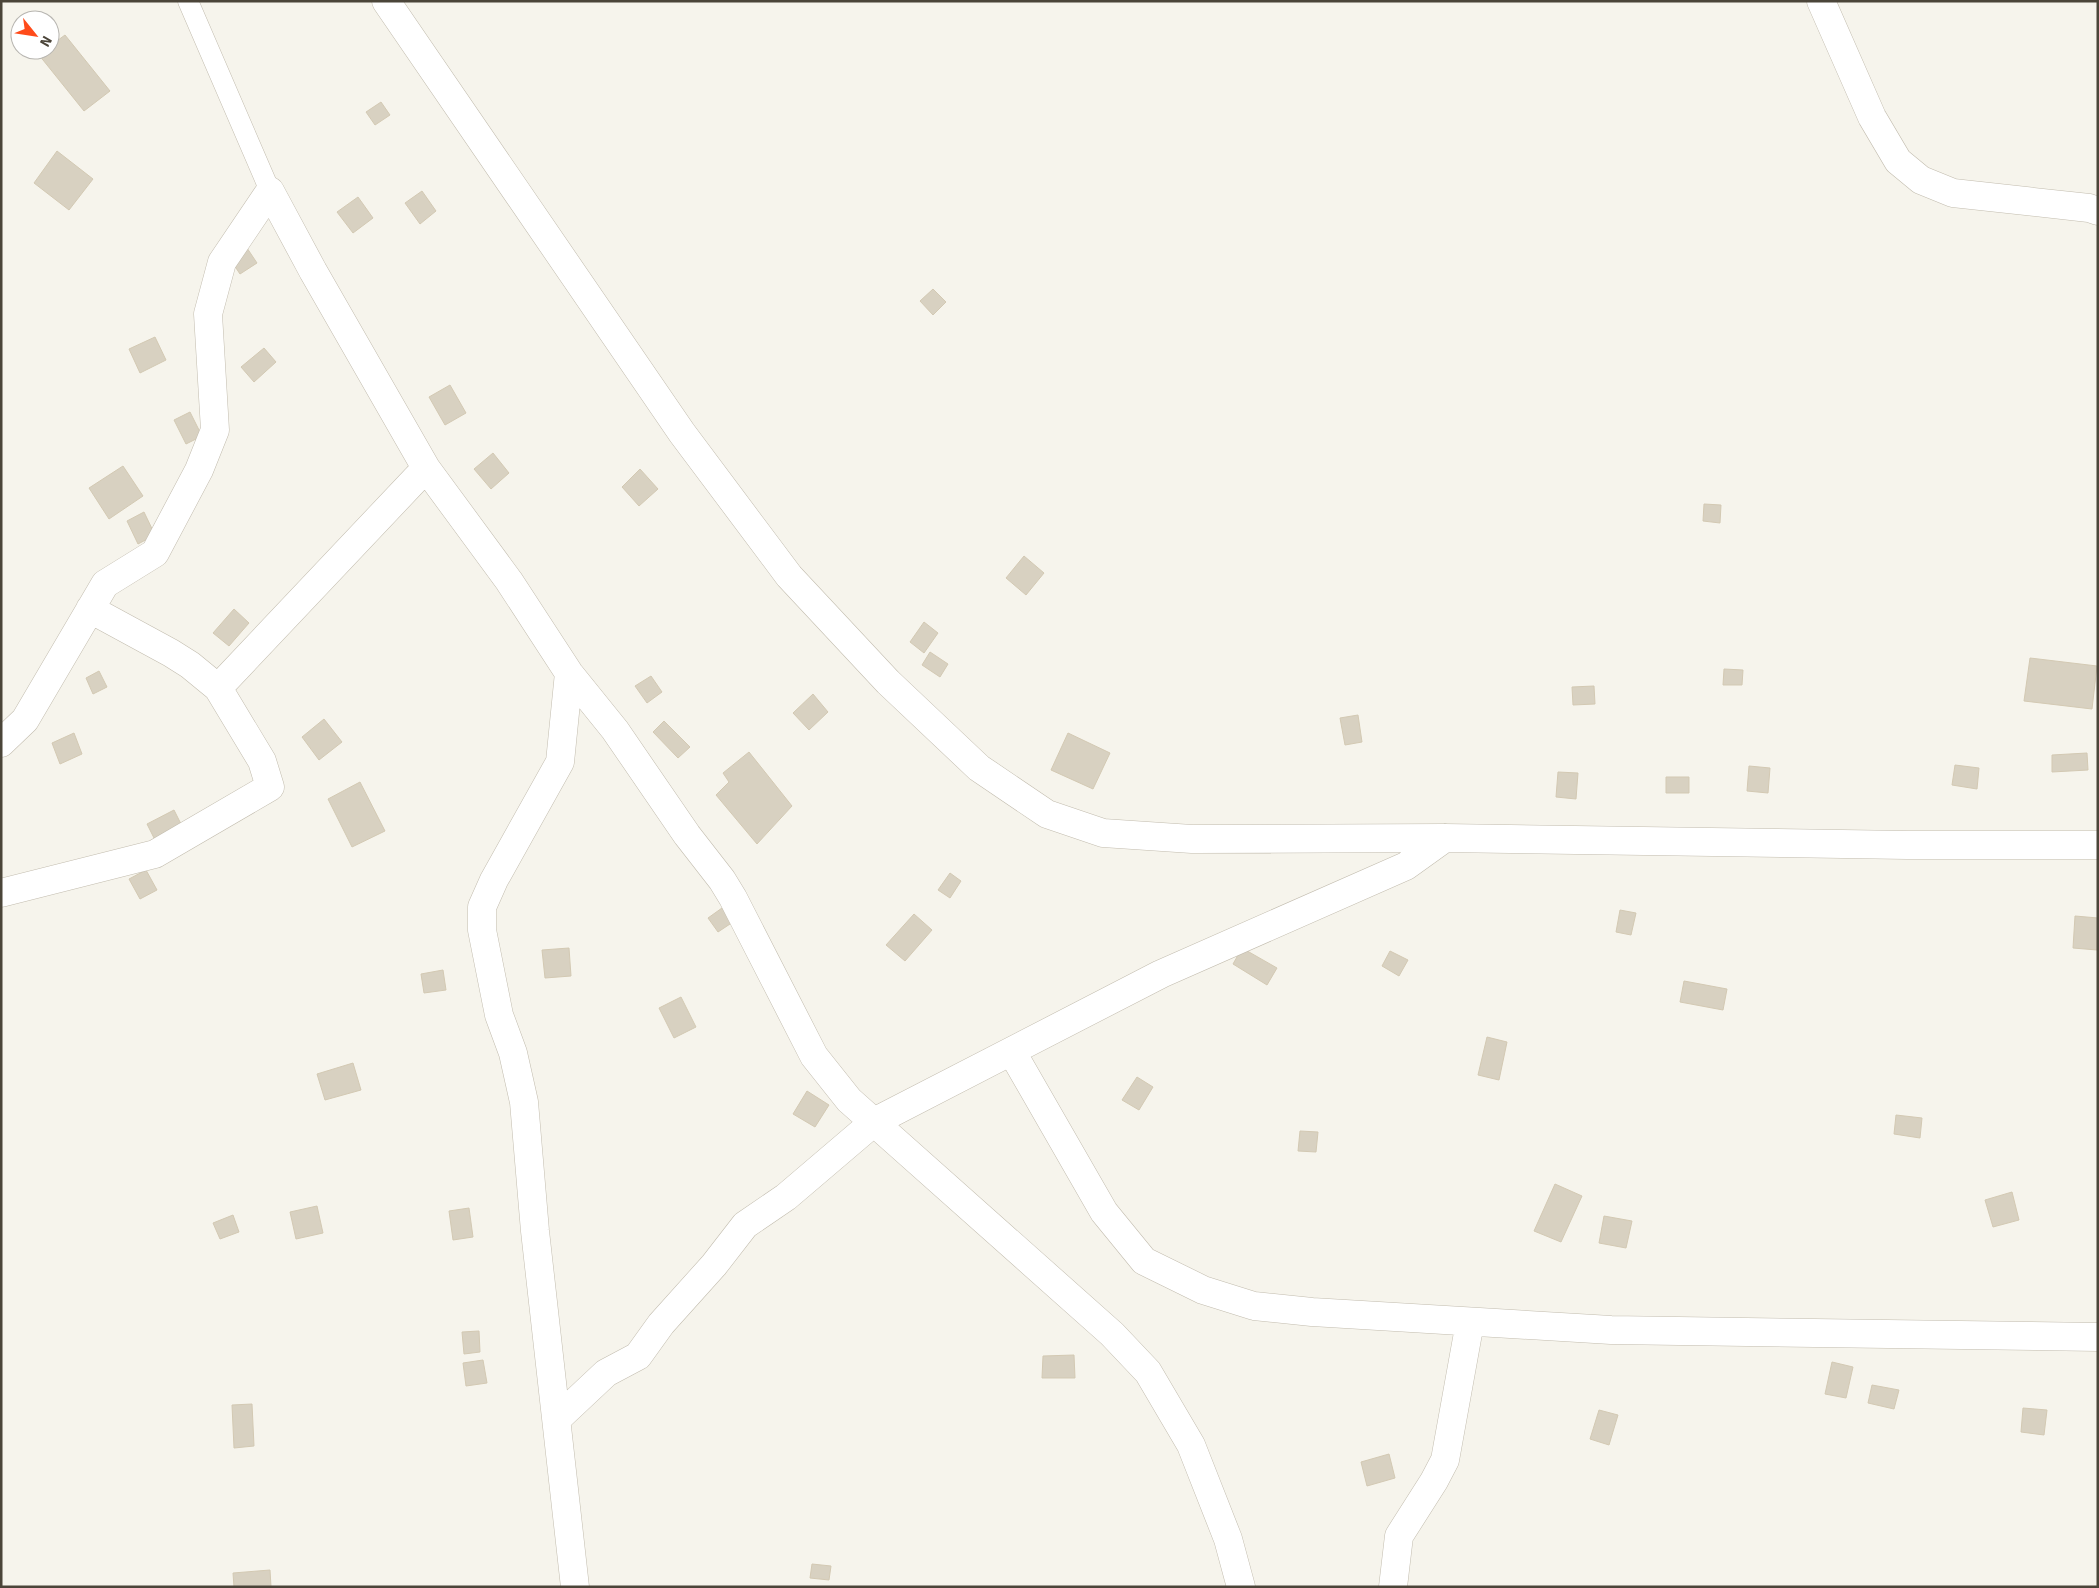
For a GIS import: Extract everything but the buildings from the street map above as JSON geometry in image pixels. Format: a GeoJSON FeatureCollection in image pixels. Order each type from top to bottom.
{"type":"FeatureCollection","features":[{"type":"Feature","properties":{"kind":"street"},"geometry":{"type":"LineString","coordinates":[[386,1],[682,433],[789,576],[888,682],[980,768],[1047,814],[1103,833],[1192,839],[1445,838],[1907,845],[2098,845]]}},
{"type":"Feature","properties":{"kind":"street"},"geometry":{"type":"LineString","coordinates":[[1821,1],[1877,124],[1898,161],[1921,180],[1953,193],[2089,208],[2098,211]]}},
{"type":"Feature","properties":{"kind":"street"},"geometry":{"type":"LineString","coordinates":[[1,743],[26,720],[105,584],[155,553],[199,470],[215,430],[208,314],[222,262],[270,191],[313,271],[426,468],[509,580],[569,673],[615,730],[687,835],[734,898],[814,1056],[849,1100],[1112,1334],[1148,1372],[1191,1444],[1228,1539],[1242,1587]]}},
{"type":"Feature","properties":{"kind":"street"},"geometry":{"type":"LineString","coordinates":[[218,688],[426,468]]}},
{"type":"Feature","properties":{"kind":"street"},"geometry":{"type":"LineString","coordinates":[[1,893],[155,854],[270,787],[262,761],[218,688],[190,665],[171,653],[90,609]]}},
{"type":"Feature","properties":{"kind":"street"},"geometry":{"type":"LineString","coordinates":[[569,673],[560,762],[494,880],[482,907],[482,930],[499,1015],[513,1053],[524,1102],[535,1231],[575,1587]]}},
{"type":"Feature","properties":{"kind":"street"},"geometry":{"type":"LineString","coordinates":[[557,1418],[606,1373],[638,1356],[661,1324],[714,1266],[745,1225],[786,1197],[874,1122],[1161,974],[1406,866],[1445,838]]}},
{"type":"Feature","properties":{"kind":"street"},"geometry":{"type":"LineString","coordinates":[[1012,1052],[1104,1212],[1144,1260],[1203,1290],[1254,1306],[1312,1312],[1611,1330],[2098,1337]]}},
{"type":"Feature","properties":{"kind":"street"},"geometry":{"type":"LineString","coordinates":[[1394,1587],[1399,1536],[1445,1460],[1470,1322]]}},
{"type":"Feature","properties":{"kind":"lane"},"geometry":{"type":"LineString","coordinates":[[188,1],[270,191]]}}]}
